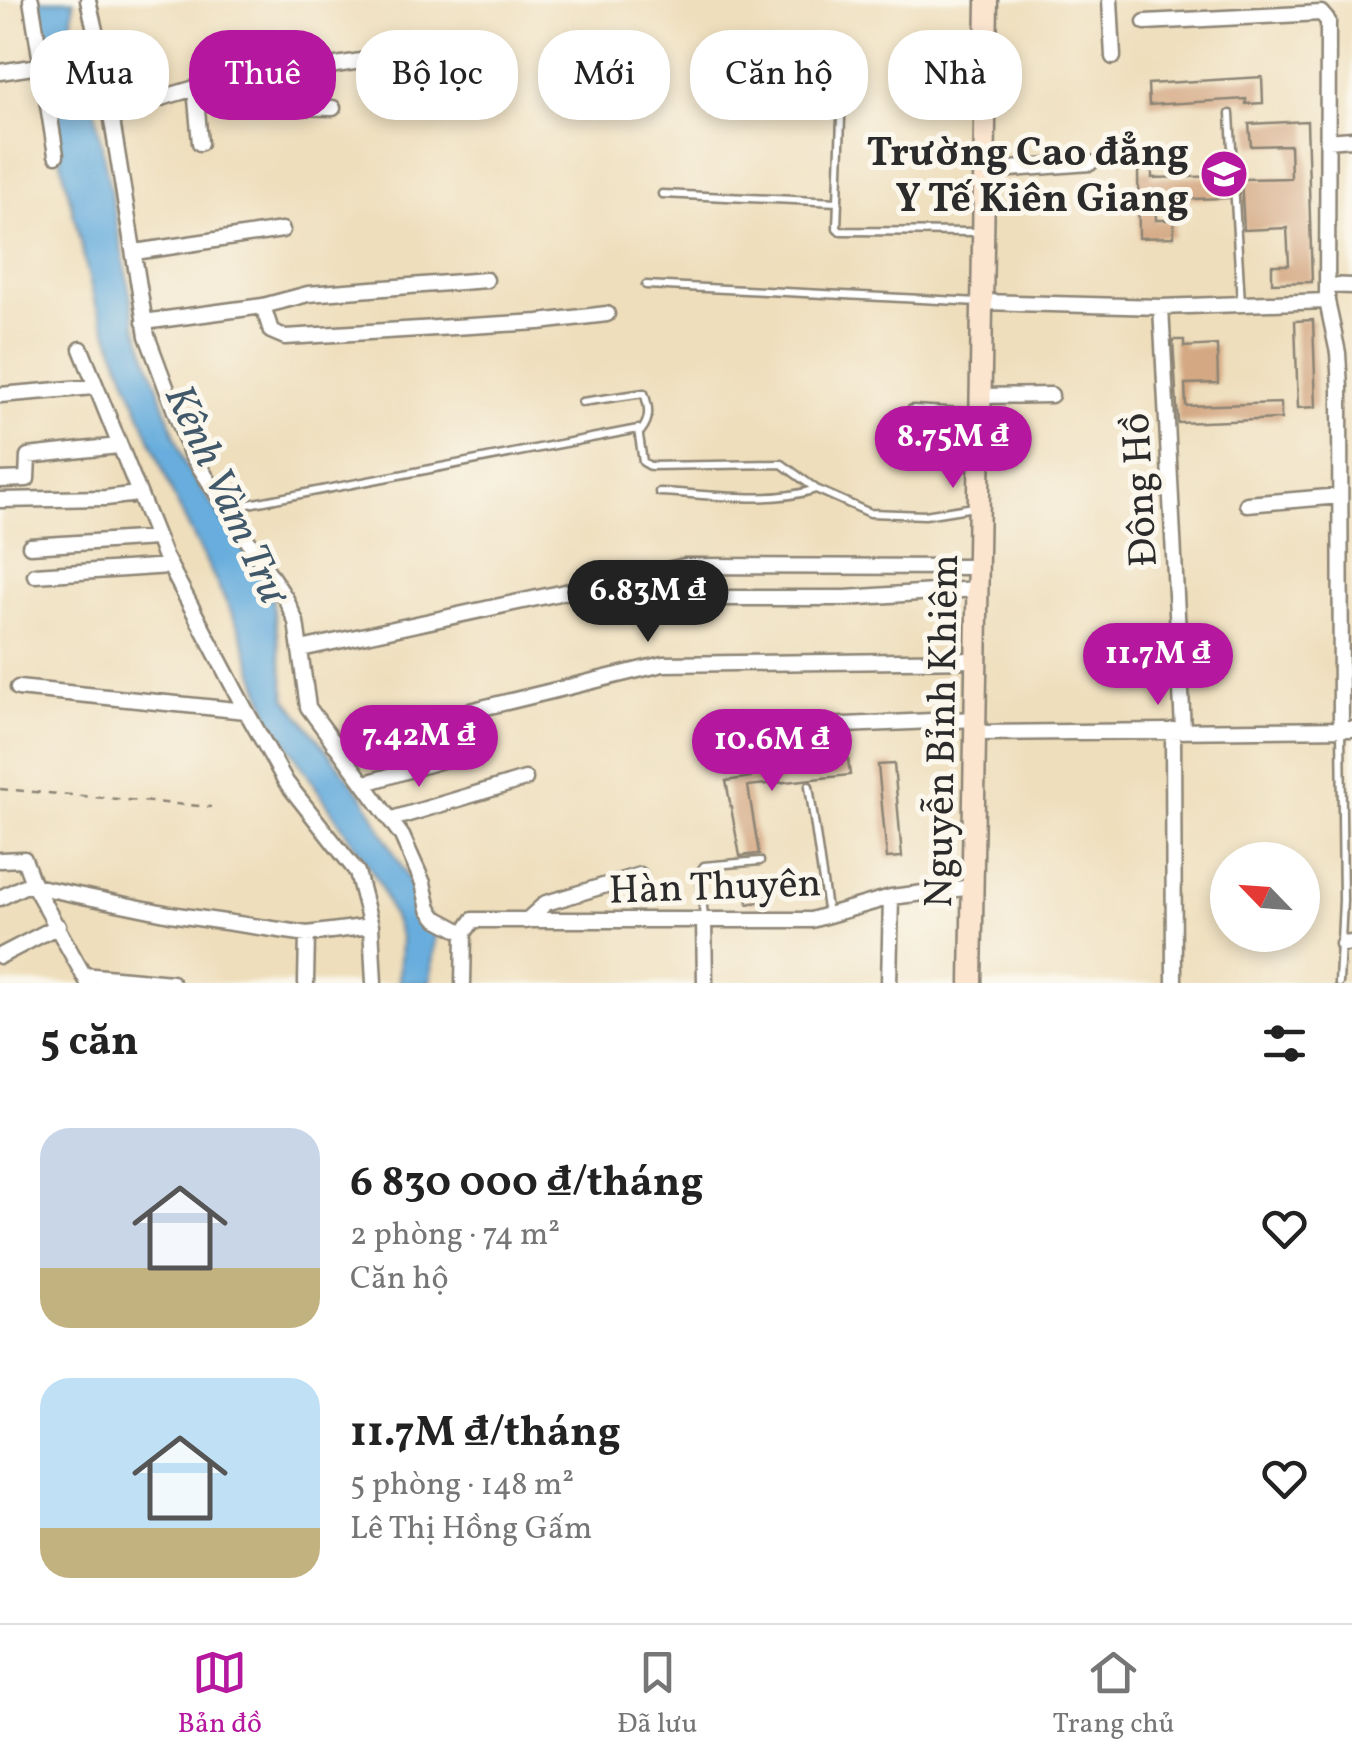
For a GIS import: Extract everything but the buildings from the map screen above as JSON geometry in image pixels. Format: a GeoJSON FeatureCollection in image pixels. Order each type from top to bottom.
{"type":"FeatureCollection","features":[{"type":"Feature","properties":{"kind":"main road","name":"Nguyễn Bỉnh Khiêm"},"geometry":{"type":"LineString","coordinates":[[971,983],[987,0]]}},
{"type":"Feature","properties":{"kind":"street"},"geometry":{"type":"LineString","coordinates":[[31,0],[35,30]]}},
{"type":"Feature","properties":{"kind":"street"},"geometry":{"type":"LineString","coordinates":[[88,0],[94,30]]}},
{"type":"Feature","properties":{"kind":"street"},"geometry":{"type":"LineString","coordinates":[[1110,0],[1113,57]]}},
{"type":"Feature","properties":{"kind":"street"},"geometry":{"type":"LineString","coordinates":[[732,730],[976,726],[1346,729],[1338,353],[1327,293],[1328,21],[1320,13],[1145,22]]}},
{"type":"Feature","properties":{"kind":"street"},"geometry":{"type":"LineString","coordinates":[[0,72],[30,68]]}},
{"type":"Feature","properties":{"kind":"street"},"geometry":{"type":"LineString","coordinates":[[50,120],[56,154]]}},
{"type":"Feature","properties":{"kind":"street"},"geometry":{"type":"LineString","coordinates":[[113,120],[147,336],[191,454],[286,599],[296,622],[308,706],[392,819],[412,853],[429,909],[436,918],[464,933],[464,983]]}},
{"type":"Feature","properties":{"kind":"street"},"geometry":{"type":"LineString","coordinates":[[198,120],[200,144]]}},
{"type":"Feature","properties":{"kind":"street"},"geometry":{"type":"LineString","coordinates":[[1328,140],[1352,139]]}},
{"type":"Feature","properties":{"kind":"street"},"geometry":{"type":"LineString","coordinates":[[984,172],[1090,163]]}},
{"type":"Feature","properties":{"kind":"street"},"geometry":{"type":"LineString","coordinates":[[135,252],[282,230]]}},
{"type":"Feature","properties":{"kind":"street"},"geometry":{"type":"LineString","coordinates":[[144,322],[263,306],[308,294],[486,280]]}},
{"type":"Feature","properties":{"kind":"street"},"geometry":{"type":"LineString","coordinates":[[981,302],[1161,307],[1241,304],[1352,286]]}},
{"type":"Feature","properties":{"kind":"street"},"geometry":{"type":"LineString","coordinates":[[263,306],[271,331],[285,337],[539,322],[607,314]]}},
{"type":"Feature","properties":{"kind":"street","name":"Đông Hồ"},"geometry":{"type":"LineString","coordinates":[[1161,307],[1178,729],[1174,983]]}},
{"type":"Feature","properties":{"kind":"street"},"geometry":{"type":"LineString","coordinates":[[81,350],[156,538],[246,711],[286,782],[356,872],[371,926],[374,983]]}},
{"type":"Feature","properties":{"kind":"street"},"geometry":{"type":"LineString","coordinates":[[0,395],[94,386]]}},
{"type":"Feature","properties":{"kind":"street"},"geometry":{"type":"LineString","coordinates":[[913,413],[1052,396]]}},
{"type":"Feature","properties":{"kind":"street"},"geometry":{"type":"LineString","coordinates":[[0,480],[27,479],[28,456],[118,446]]}},
{"type":"Feature","properties":{"kind":"street"},"geometry":{"type":"LineString","coordinates":[[0,500],[137,494]]}},
{"type":"Feature","properties":{"kind":"street"},"geometry":{"type":"LineString","coordinates":[[1247,504],[1340,496]]}},
{"type":"Feature","properties":{"kind":"street"},"geometry":{"type":"LineString","coordinates":[[30,546],[156,538]]}},
{"type":"Feature","properties":{"kind":"street"},"geometry":{"type":"LineString","coordinates":[[35,574],[170,566]]}},
{"type":"Feature","properties":{"kind":"street"},"geometry":{"type":"LineString","coordinates":[[301,649],[685,566],[977,567]]}},
{"type":"Feature","properties":{"kind":"street"},"geometry":{"type":"LineString","coordinates":[[679,598],[846,598],[977,589]]}},
{"type":"Feature","properties":{"kind":"street"},"geometry":{"type":"LineString","coordinates":[[334,744],[663,664],[977,660]]}},
{"type":"Feature","properties":{"kind":"street"},"geometry":{"type":"LineString","coordinates":[[18,688],[246,711]]}},
{"type":"Feature","properties":{"kind":"street"},"geometry":{"type":"LineString","coordinates":[[366,783],[459,755]]}},
{"type":"Feature","properties":{"kind":"street"},"geometry":{"type":"LineString","coordinates":[[392,819],[525,779]]}},
{"type":"Feature","properties":{"kind":"street"},"geometry":{"type":"LineString","coordinates":[[0,860],[22,858],[85,979],[172,983]]}},
{"type":"Feature","properties":{"kind":"street"},"geometry":{"type":"LineString","coordinates":[[526,921],[546,903],[640,874]]}},
{"type":"Feature","properties":{"kind":"street"},"geometry":{"type":"LineString","coordinates":[[0,898],[24,886],[34,886],[96,901],[306,934],[371,926]]}},
{"type":"Feature","properties":{"kind":"street","name":"Hàn Thuyên"},"geometry":{"type":"LineString","coordinates":[[464,933],[473,920],[811,920],[891,897],[973,887]]}},
{"type":"Feature","properties":{"kind":"street"},"geometry":{"type":"LineString","coordinates":[[889,983],[891,897]]}},
{"type":"Feature","properties":{"kind":"street"},"geometry":{"type":"LineString","coordinates":[[704,920],[705,983]]}},
{"type":"Feature","properties":{"kind":"street"},"geometry":{"type":"LineString","coordinates":[[0,956],[58,926]]}},
{"type":"Feature","properties":{"kind":"street"},"geometry":{"type":"LineString","coordinates":[[306,934],[306,983]]}},
{"type":"Feature","properties":{"kind":"lane"},"geometry":{"type":"LineString","coordinates":[[1230,114],[1241,304]]}},
{"type":"Feature","properties":{"kind":"lane"},"geometry":{"type":"LineString","coordinates":[[841,120],[837,228],[844,232],[983,232]]}},
{"type":"Feature","properties":{"kind":"lane"},"geometry":{"type":"LineString","coordinates":[[662,194],[838,202]]}},
{"type":"Feature","properties":{"kind":"lane"},"geometry":{"type":"LineString","coordinates":[[646,286],[981,302]]}},
{"type":"Feature","properties":{"kind":"lane"},"geometry":{"type":"LineString","coordinates":[[582,402],[644,393],[648,423],[640,431]]}},
{"type":"Feature","properties":{"kind":"lane"},"geometry":{"type":"LineString","coordinates":[[227,508],[505,453],[640,431]]}},
{"type":"Feature","properties":{"kind":"lane"},"geometry":{"type":"LineString","coordinates":[[640,431],[643,462],[650,466],[782,464],[816,489],[870,513],[924,515],[978,507]]}},
{"type":"Feature","properties":{"kind":"lane"},"geometry":{"type":"LineString","coordinates":[[659,492],[798,496],[816,489]]}},
{"type":"Feature","properties":{"kind":"lane"},"geometry":{"type":"LineString","coordinates":[[1340,983],[1347,944],[1346,729]]}},
{"type":"Feature","properties":{"kind":"lane"},"geometry":{"type":"LineString","coordinates":[[809,786],[828,918]]}},
{"type":"Feature","properties":{"kind":"lane"},"geometry":{"type":"LineString","coordinates":[[704,920],[700,872],[704,866],[760,861]]}},
{"type":"Feature","properties":{"kind":"path"},"geometry":{"type":"LineString","coordinates":[[0,789],[211,807]]}},
{"type":"Feature","properties":{"kind":"water"},"geometry":{"type":"Polygon","coordinates":[[[39,0],[74,0],[72,30],[43,30],[39,0]]]}},
{"type":"Feature","properties":{"kind":"water"},"geometry":{"type":"Polygon","coordinates":[[[54,120],[97,120],[136,325],[186,467],[271,589],[286,698],[364,798],[436,930],[430,983],[399,983],[401,937],[378,880],[270,718],[239,628],[173,495],[94,299],[54,120]]]}},
{"type":"Feature","properties":{"kind":"place","name":"Trường Cao đẳng Y Tế Kiên Giang"},"geometry":{"type":"Point","coordinates":[1224,174]}},
{"type":"Feature","properties":{"kind":"water label","name":"Kênh Vàm Trư"},"geometry":{"type":"Point","coordinates":[228,493]}}]}
